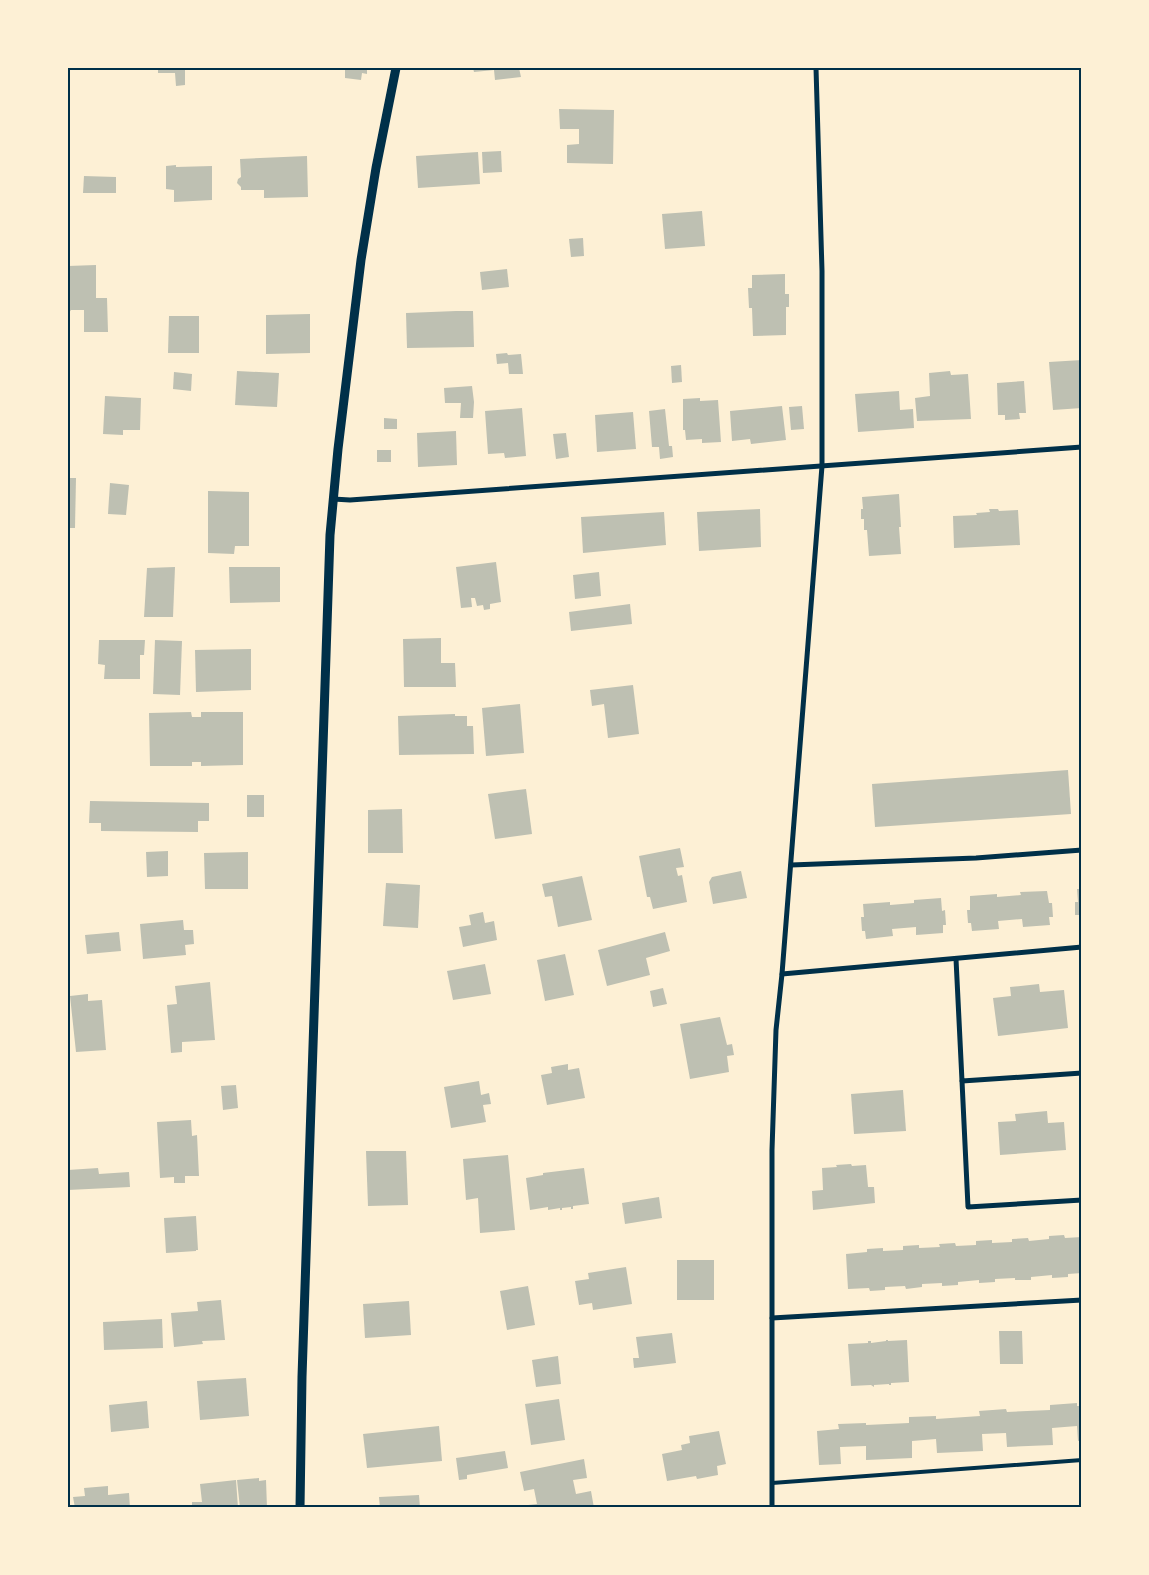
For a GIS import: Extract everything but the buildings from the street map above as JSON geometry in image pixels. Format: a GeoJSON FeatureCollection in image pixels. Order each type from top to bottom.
{"type":"FeatureCollection","features":[{"type":"Feature","properties":{"kind":"street"},"geometry":{"type":"LineString","coordinates":[[300,1508],[302,1368],[324,692],[333,499],[361,260],[376,168],[396,68]]}},
{"type":"Feature","properties":{"kind":"street"},"geometry":{"type":"LineString","coordinates":[[772,1508],[772,1150],[776,1030],[791,865],[822,466],[822,271],[816,68]]}},
{"type":"Feature","properties":{"kind":"street"},"geometry":{"type":"LineString","coordinates":[[333,499],[360,500],[1082,448]]}},
{"type":"Feature","properties":{"kind":"street"},"geometry":{"type":"LineString","coordinates":[[791,865],[976,858],[1082,850]]}},
{"type":"Feature","properties":{"kind":"street"},"geometry":{"type":"LineString","coordinates":[[782,974],[1082,947]]}},
{"type":"Feature","properties":{"kind":"street"},"geometry":{"type":"LineString","coordinates":[[956,958],[968,1207],[1082,1200]]}},
{"type":"Feature","properties":{"kind":"street"},"geometry":{"type":"LineString","coordinates":[[962,1081],[1082,1072]]}},
{"type":"Feature","properties":{"kind":"street"},"geometry":{"type":"LineString","coordinates":[[772,1318],[1082,1300]]}},
{"type":"Feature","properties":{"kind":"lane"},"geometry":{"type":"LineString","coordinates":[[772,1483],[1082,1460]]}}]}
